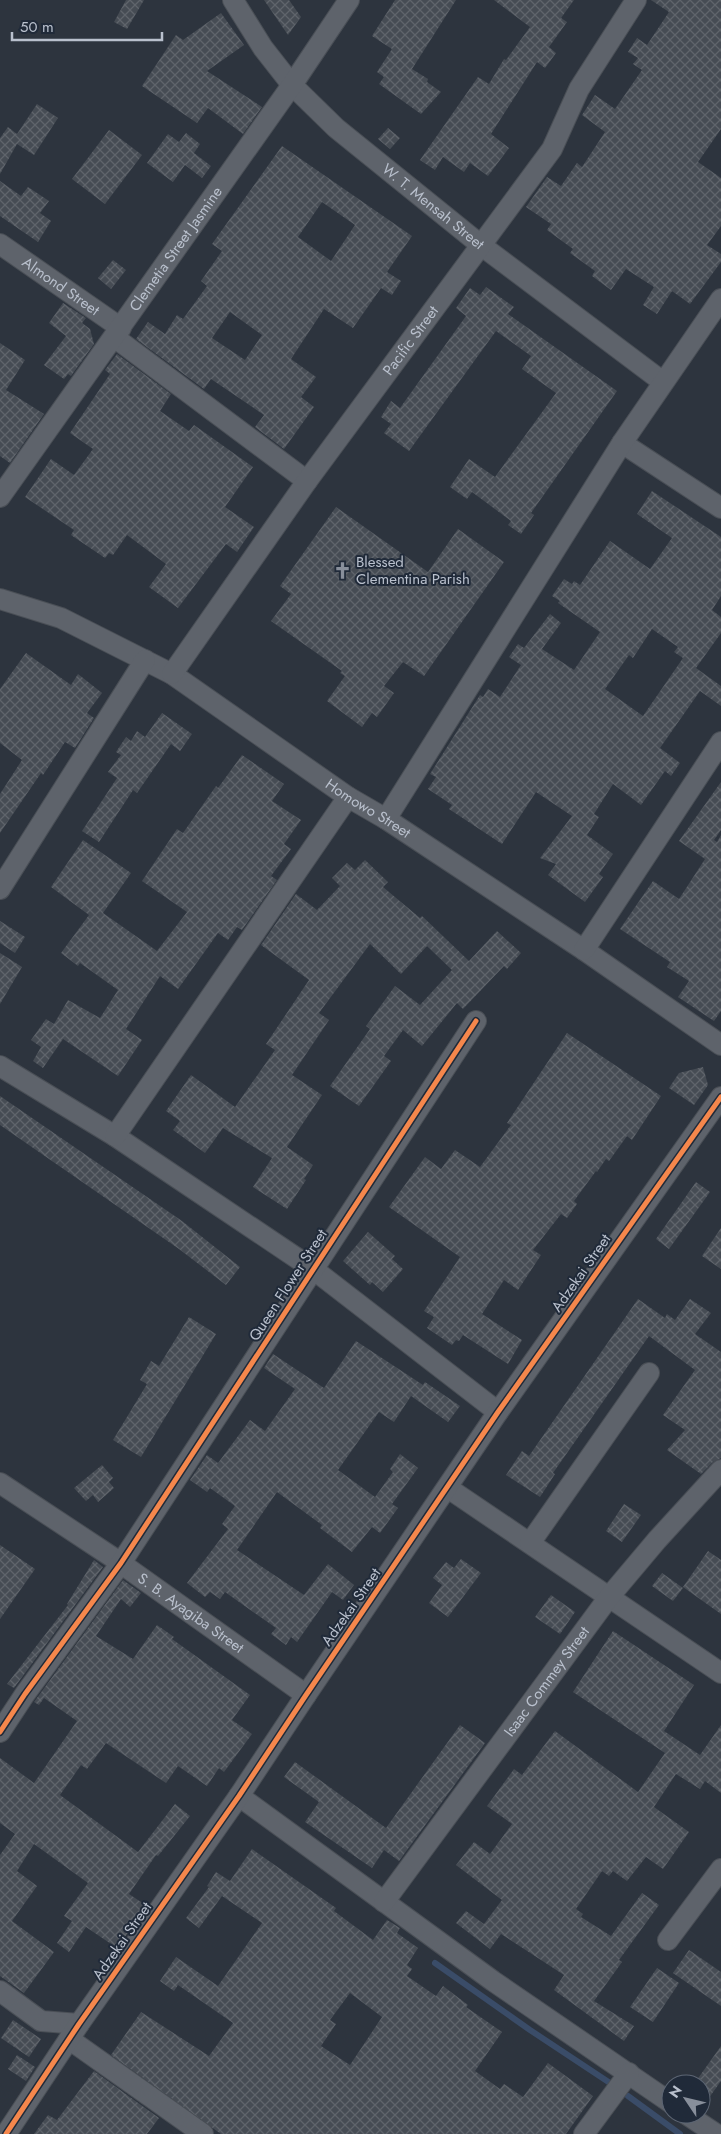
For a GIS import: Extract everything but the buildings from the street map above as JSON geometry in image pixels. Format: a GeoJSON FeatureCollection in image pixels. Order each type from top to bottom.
{"type":"FeatureCollection","features":[{"type":"Feature","properties":{"kind":"street","name":"W. T. Mensah Street"},"geometry":{"type":"LineString","coordinates":[[233,0],[263,48],[292,85],[336,128],[482,246],[663,382]]}},
{"type":"Feature","properties":{"kind":"street","name":"Clemetia Street Jasmine"},"geometry":{"type":"LineString","coordinates":[[0,497],[292,85],[349,0]]}},
{"type":"Feature","properties":{"kind":"street","name":"Pacific Street"},"geometry":{"type":"LineString","coordinates":[[172,674],[307,481],[552,149],[579,89],[636,0]]}},
{"type":"Feature","properties":{"kind":"street","name":"Almond Street"},"geometry":{"type":"LineString","coordinates":[[0,244],[117,332],[307,481]]}},
{"type":"Feature","properties":{"kind":"street"},"geometry":{"type":"LineString","coordinates":[[386,819],[622,443],[721,299]]}},
{"type":"Feature","properties":{"kind":"street"},"geometry":{"type":"LineString","coordinates":[[622,443],[721,508]]}},
{"type":"Feature","properties":{"kind":"street","name":"Homowo Street"},"geometry":{"type":"LineString","coordinates":[[0,600],[61,618],[172,674],[348,797],[386,819],[584,950],[721,1046]]}},
{"type":"Feature","properties":{"kind":"street"},"geometry":{"type":"LineString","coordinates":[[0,889],[145,660]]}},
{"type":"Feature","properties":{"kind":"street"},"geometry":{"type":"LineString","coordinates":[[584,950],[721,742]]}},
{"type":"Feature","properties":{"kind":"street"},"geometry":{"type":"LineString","coordinates":[[115,1136],[348,797]]}},
{"type":"Feature","properties":{"kind":"street","name":"Queen Flower Street"},"geometry":{"type":"LineString","coordinates":[[0,1732],[25,1694],[120,1563],[476,1021]]}},
{"type":"Feature","properties":{"kind":"street"},"geometry":{"type":"LineString","coordinates":[[0,1066],[115,1136],[313,1269],[498,1412]]}},
{"type":"Feature","properties":{"kind":"street","name":"Adzekai Street"},"geometry":{"type":"LineString","coordinates":[[6,2134],[74,2032],[240,1796],[306,1695],[498,1412],[721,1097]]}},
{"type":"Feature","properties":{"kind":"street"},"geometry":{"type":"LineString","coordinates":[[530,1543],[649,1373]]}},
{"type":"Feature","properties":{"kind":"street","name":"Isaac Commey Street"},"geometry":{"type":"LineString","coordinates":[[384,1902],[609,1597],[656,1540],[721,1470]]}},
{"type":"Feature","properties":{"kind":"street","name":"S. B. Ayagiba Street"},"geometry":{"type":"LineString","coordinates":[[0,1483],[120,1563],[306,1695]]}},
{"type":"Feature","properties":{"kind":"street"},"geometry":{"type":"LineString","coordinates":[[448,1488],[721,1673]]}},
{"type":"Feature","properties":{"kind":"street"},"geometry":{"type":"LineString","coordinates":[[240,1796],[572,2037],[661,2097]]}},
{"type":"Feature","properties":{"kind":"street"},"geometry":{"type":"LineString","coordinates":[[668,1940],[721,1869]]}},
{"type":"Feature","properties":{"kind":"street"},"geometry":{"type":"LineString","coordinates":[[0,1991],[41,2021],[74,2032],[203,2134]]}},
{"type":"Feature","properties":{"kind":"street"},"geometry":{"type":"LineString","coordinates":[[584,2134],[628,2073]]}},
{"type":"Feature","properties":{"kind":"street"},"geometry":{"type":"LineString","coordinates":[[701,2124],[716,2134]]}},
{"type":"Feature","properties":{"kind":"waterway"},"geometry":{"type":"LineString","coordinates":[[435,1963],[530,2030],[610,2083]]}},
{"type":"Feature","properties":{"kind":"waterway"},"geometry":{"type":"LineString","coordinates":[[628,2096],[680,2134]]}},
{"type":"Feature","properties":{"kind":"cycle path"},"geometry":{"type":"LineString","coordinates":[[0,1732],[25,1694],[121,1563],[476,1021]]}},
{"type":"Feature","properties":{"kind":"cycle path"},"geometry":{"type":"LineString","coordinates":[[6,2134],[79,2024],[239,1796],[498,1412],[721,1097]]}},
{"type":"Feature","properties":{"kind":"place","name":"Blessed Clementina Parish"},"geometry":{"type":"Point","coordinates":[342,571]}}]}
